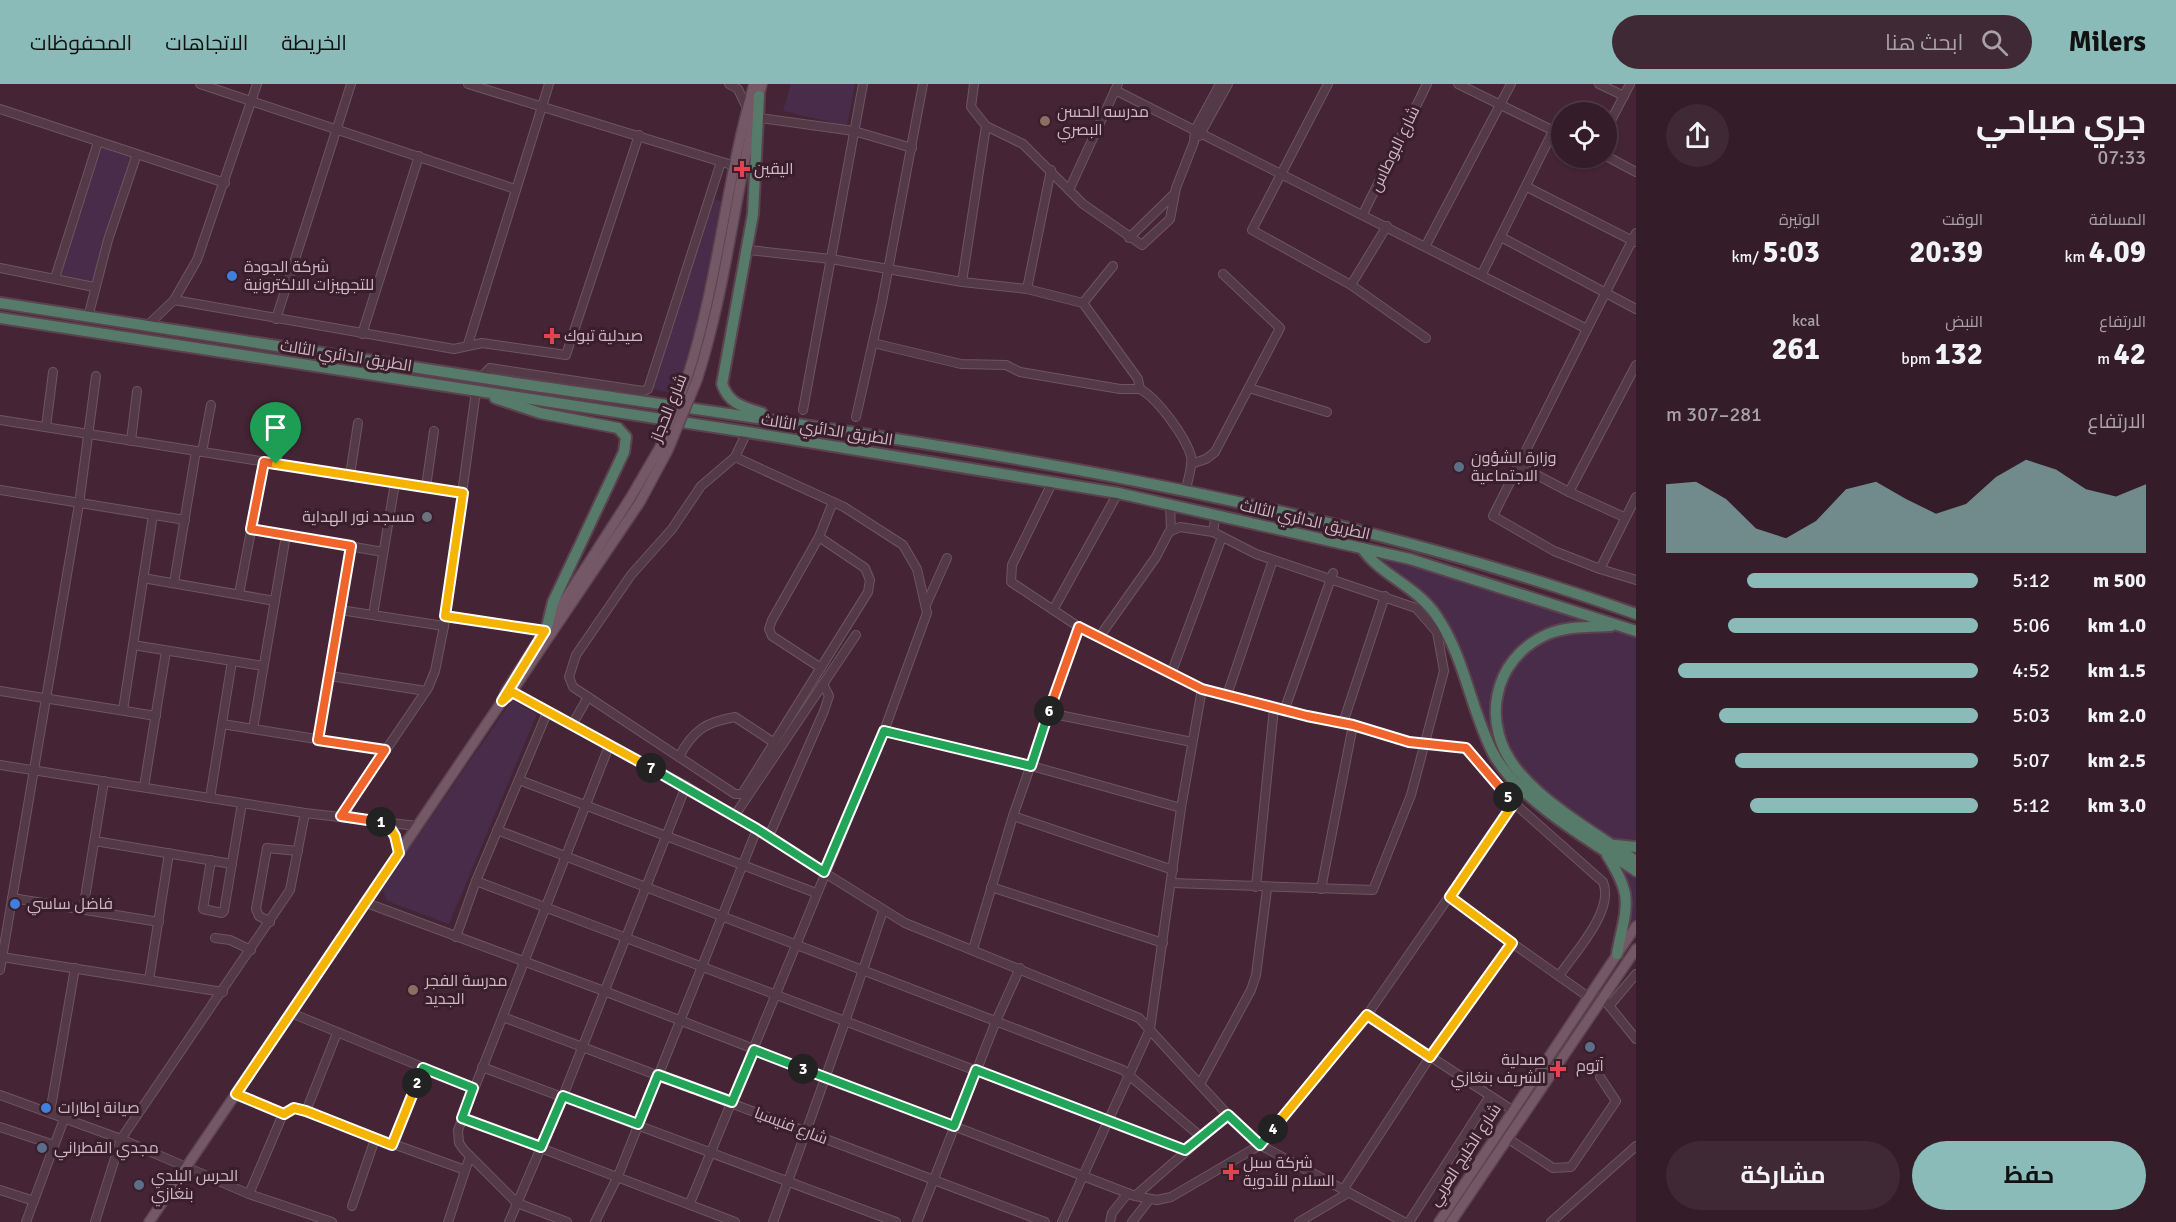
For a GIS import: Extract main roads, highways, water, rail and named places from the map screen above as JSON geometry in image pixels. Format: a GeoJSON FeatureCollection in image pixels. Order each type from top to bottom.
{"type":"FeatureCollection","features":[{"type":"Feature","properties":{"kind":"highway"},"geometry":{"type":"LineString","coordinates":[[759,96],[760,118],[748,250],[722,384],[726,396],[736,404],[788,422]]}},
{"type":"Feature","properties":{"kind":"highway","name":"الطريق الدائري الثالث"},"geometry":{"type":"LineString","coordinates":[[0,303],[788,422],[1086,470],[1186,489],[1425,547],[1636,614]]}},
{"type":"Feature","properties":{"kind":"highway","name":"الطريق الدائري الثالث"},"geometry":{"type":"LineString","coordinates":[[0,318],[747,432],[1118,493],[1429,565],[1636,631]]}},
{"type":"Feature","properties":{"kind":"highway"},"geometry":{"type":"LineString","coordinates":[[480,391],[504,402],[540,413],[618,428],[626,437],[624,452],[553,602],[546,629]]}},
{"type":"Feature","properties":{"kind":"highway"},"geometry":{"type":"LineString","coordinates":[[1362,548],[1371,562],[1417,593],[1450,637],[1487,739],[1502,768],[1529,796],[1608,847],[1636,861]]}},
{"type":"Feature","properties":{"kind":"highway"},"geometry":{"type":"LineString","coordinates":[[1619,625],[1565,630],[1549,634],[1529,644],[1519,652],[1503,675],[1495,710],[1499,739],[1517,770],[1543,795],[1636,871]]}},
{"type":"Feature","properties":{"kind":"highway"},"geometry":{"type":"LineString","coordinates":[[1608,847],[1636,847]]}},
{"type":"Feature","properties":{"kind":"highway"},"geometry":{"type":"LineString","coordinates":[[1608,847],[1626,895],[1617,954]]}},
{"type":"Feature","properties":{"kind":"main road","name":"شارع الحجاز"},"geometry":{"type":"LineString","coordinates":[[149,1222],[502,701],[546,629],[664,449],[698,342],[754,84]]}},
{"type":"Feature","properties":{"kind":"main road","name":"شارع الحجاز"},"geometry":{"type":"LineString","coordinates":[[502,701],[512,692],[640,502],[697,380],[710,333],[762,84]]}},
{"type":"Feature","properties":{"kind":"main road"},"geometry":{"type":"LineString","coordinates":[[387,823],[395,836],[399,853]]}},
{"type":"Feature","properties":{"kind":"main road","name":"شارع الخليج العربي"},"geometry":{"type":"LineString","coordinates":[[1439,1222],[1587,996],[1636,926]]}},
{"type":"Feature","properties":{"kind":"main road","name":"شارع الخليج العربي"},"geometry":{"type":"LineString","coordinates":[[1451,1222],[1636,950]]}},
{"type":"Feature","properties":{"kind":"place","name":"مدرسه الحسن البصري"},"geometry":{"type":"Point","coordinates":[1045,121]}},
{"type":"Feature","properties":{"kind":"place","name":"اليقين"},"geometry":{"type":"Point","coordinates":[742,169]}},
{"type":"Feature","properties":{"kind":"place","name":"شركة الجودة للتجهيزات الالكترونية"},"geometry":{"type":"Point","coordinates":[232,276]}},
{"type":"Feature","properties":{"kind":"place","name":"صيدلية تبوك"},"geometry":{"type":"Point","coordinates":[552,336]}},
{"type":"Feature","properties":{"kind":"place","name":"وزارة الشؤون الاجتماعية"},"geometry":{"type":"Point","coordinates":[1459,467]}},
{"type":"Feature","properties":{"kind":"place","name":"مسجد نور الهداية"},"geometry":{"type":"Point","coordinates":[427,517]}},
{"type":"Feature","properties":{"kind":"place","name":"فاضل ساسي"},"geometry":{"type":"Point","coordinates":[15,904]}},
{"type":"Feature","properties":{"kind":"place","name":"مدرسة الفجر الجديد"},"geometry":{"type":"Point","coordinates":[413,990]}},
{"type":"Feature","properties":{"kind":"place","name":"آتوم"},"geometry":{"type":"Point","coordinates":[1590,1047]}},
{"type":"Feature","properties":{"kind":"place","name":"صيدلية الشريف بنغازي"},"geometry":{"type":"Point","coordinates":[1558,1069]}},
{"type":"Feature","properties":{"kind":"place","name":"صيانة إطارات"},"geometry":{"type":"Point","coordinates":[46,1108]}},
{"type":"Feature","properties":{"kind":"place","name":"مجدي القطراني"},"geometry":{"type":"Point","coordinates":[42,1148]}},
{"type":"Feature","properties":{"kind":"place","name":"شركة سبل السلام للأدوية"},"geometry":{"type":"Point","coordinates":[1231,1172]}},
{"type":"Feature","properties":{"kind":"place","name":"الحرس البلدي بنغازي"},"geometry":{"type":"Point","coordinates":[139,1185]}}]}
